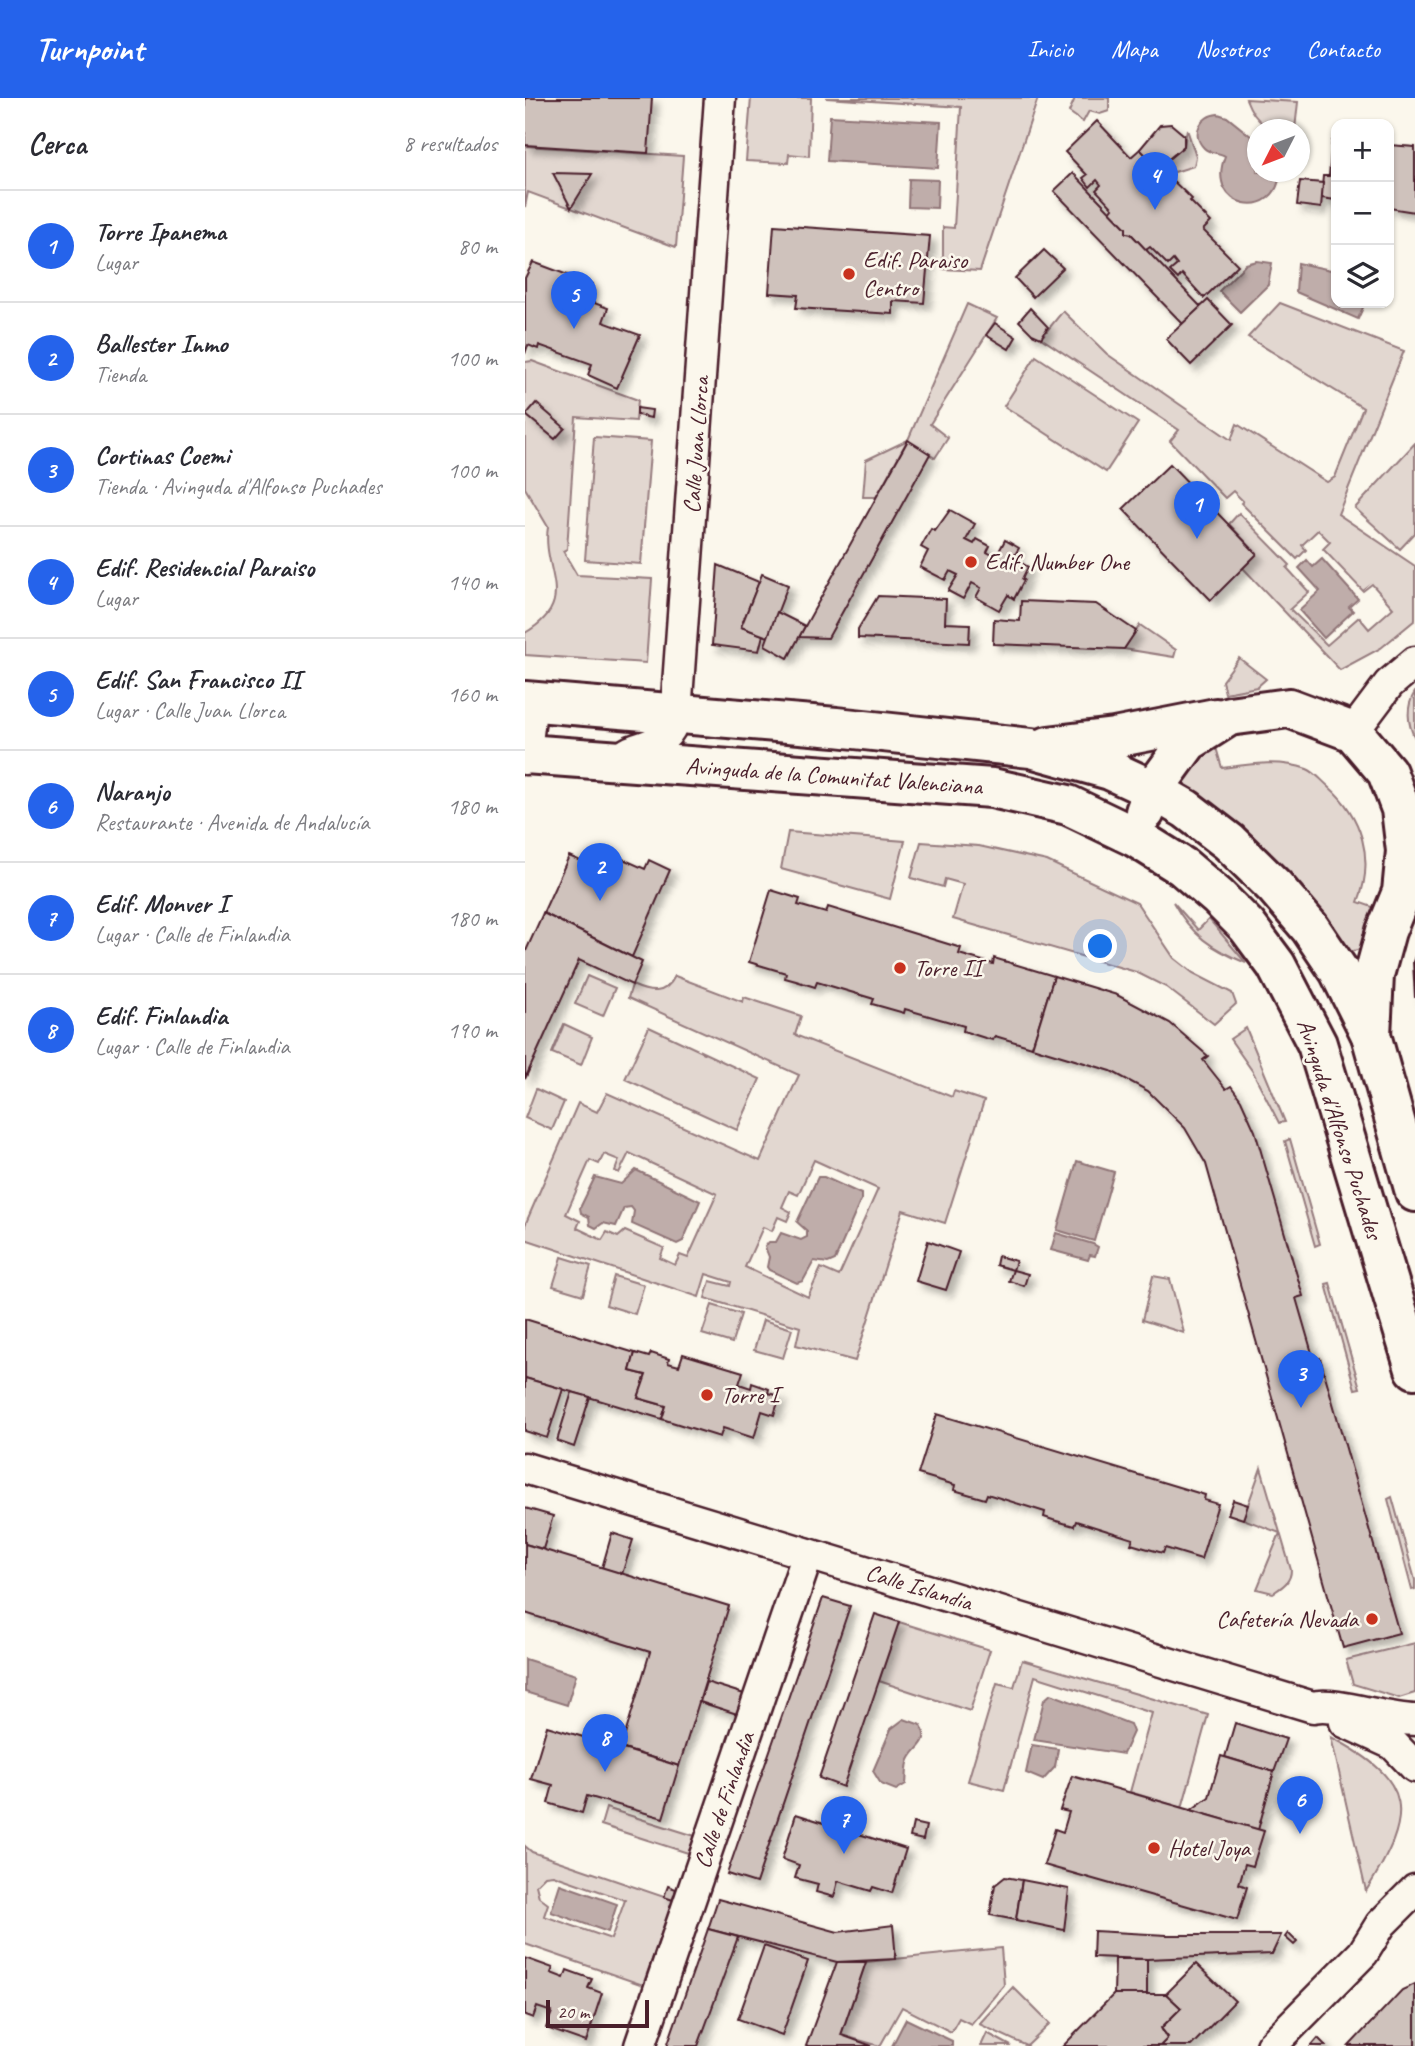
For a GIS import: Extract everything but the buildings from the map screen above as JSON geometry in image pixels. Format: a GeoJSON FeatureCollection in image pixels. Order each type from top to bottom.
{"type":"FeatureCollection","features":[{"type":"Feature","properties":{"kind":"main road","name":"Avinguda de la Comunitat Valenciana"},"geometry":{"type":"LineString","coordinates":[[528,701],[1031,748],[1110,770],[1153,790]]}},
{"type":"Feature","properties":{"kind":"main road"},"geometry":{"type":"LineString","coordinates":[[1135,836],[1153,790],[1188,742],[1229,716],[1289,708],[1353,732],[1401,774],[1401,809],[1409,886],[1386,931],[1374,975],[1371,1035]]}},
{"type":"Feature","properties":{"kind":"main road","name":"Avinguda de la Comunitat Valenciana"},"geometry":{"type":"LineString","coordinates":[[1031,748],[1114,738],[1229,716]]}},
{"type":"Feature","properties":{"kind":"main road","name":"Avinguda de la Comunitat Valenciana"},"geometry":{"type":"LineString","coordinates":[[526,756],[620,760],[992,788],[1068,806],[1135,836]]}},
{"type":"Feature","properties":{"kind":"main road"},"geometry":{"type":"LineString","coordinates":[[1153,790],[1186,809],[1229,842],[1275,887],[1310,928],[1339,971],[1371,1035],[1415,1192]]}},
{"type":"Feature","properties":{"kind":"main road","name":"Avinguda d'Alfonso Puchades"},"geometry":{"type":"LineString","coordinates":[[1135,836],[1183,867],[1247,926],[1276,965],[1299,1005],[1317,1044],[1415,1369]]}},
{"type":"Feature","properties":{"kind":"street","name":"Calle Juan Llorca"},"geometry":{"type":"LineString","coordinates":[[620,760],[634,749],[655,745],[674,721],[720,98]]}},
{"type":"Feature","properties":{"kind":"street"},"geometry":{"type":"LineString","coordinates":[[1353,732],[1389,684],[1415,662]]}},
{"type":"Feature","properties":{"kind":"street"},"geometry":{"type":"LineString","coordinates":[[526,756],[528,701]]}},
{"type":"Feature","properties":{"kind":"street","name":"Calle Islandia"},"geometry":{"type":"LineString","coordinates":[[525,1468],[1313,1707],[1393,1744],[1415,1767]]}},
{"type":"Feature","properties":{"kind":"street","name":"Calle de Finlandia"},"geometry":{"type":"LineString","coordinates":[[640,2046],[809,1554]]}},
{"type":"Feature","properties":{"kind":"street","name":"Calle Islandia"},"geometry":{"type":"LineString","coordinates":[[1313,1707],[1323,1704],[1374,1716],[1415,1720]]}},
{"type":"Feature","properties":{"kind":"street"},"geometry":{"type":"LineString","coordinates":[[1271,2046],[1363,1952],[1381,1924],[1415,1890]]}},
{"type":"Feature","properties":{"kind":"street"},"geometry":{"type":"LineString","coordinates":[[1248,2046],[1352,1942],[1381,1924]]}},
{"type":"Feature","properties":{"kind":"shaded area"},"geometry":{"type":"Polygon","coordinates":[[[751,98],[811,98],[809,156],[789,154],[788,163],[746,161],[751,98]]]}},
{"type":"Feature","properties":{"kind":"shaded area"},"geometry":{"type":"Polygon","coordinates":[[[826,98],[1038,98],[980,271],[943,269],[943,227],[954,228],[961,107],[826,98]]]}},
{"type":"Feature","properties":{"kind":"shaded area"},"geometry":{"type":"Polygon","coordinates":[[[1075,98],[1109,98],[1109,111],[1100,114],[1089,111],[1083,122],[1069,112],[1075,98]]]}},
{"type":"Feature","properties":{"kind":"shaded area"},"geometry":{"type":"Polygon","coordinates":[[[1246,99],[1298,102],[1296,119],[1258,119],[1246,99]]]}},
{"type":"Feature","properties":{"kind":"shaded area"},"geometry":{"type":"Polygon","coordinates":[[[1212,115],[1227,117],[1247,133],[1247,182],[1278,182],[1268,198],[1256,203],[1244,203],[1233,198],[1224,188],[1221,174],[1225,156],[1206,150],[1198,137],[1199,126],[1212,115]]]}},
{"type":"Feature","properties":{"kind":"shaded area"},"geometry":{"type":"Polygon","coordinates":[[[830,116],[941,122],[938,168],[827,161],[830,116]]]}},
{"type":"Feature","properties":{"kind":"shaded area"},"geometry":{"type":"Polygon","coordinates":[[[1187,129],[1196,157],[1194,166],[1168,174],[1160,166],[1184,146],[1187,129]]]}},
{"type":"Feature","properties":{"kind":"shaded area"},"geometry":{"type":"Polygon","coordinates":[[[525,146],[683,156],[676,247],[528,192],[525,207],[525,146]]]}},
{"type":"Feature","properties":{"kind":"shaded area"},"geometry":{"type":"Polygon","coordinates":[[[909,179],[938,180],[937,208],[908,207],[909,179]]]}},
{"type":"Feature","properties":{"kind":"shaded area"},"geometry":{"type":"Polygon","coordinates":[[[1257,261],[1272,263],[1268,285],[1240,312],[1219,291],[1246,264],[1257,261]]]}},
{"type":"Feature","properties":{"kind":"shaded area"},"geometry":{"type":"Polygon","coordinates":[[[1298,263],[1331,270],[1331,307],[1296,292],[1298,263]]]}},
{"type":"Feature","properties":{"kind":"shaded area"},"geometry":{"type":"Polygon","coordinates":[[[1280,303],[1404,351],[1338,514],[1415,566],[1415,620],[1381,648],[1340,670],[1243,568],[1257,554],[1229,524],[1239,513],[1290,565],[1287,568],[1309,592],[1290,609],[1327,645],[1359,617],[1369,629],[1393,608],[1372,584],[1363,591],[1323,549],[1330,542],[1318,530],[1302,545],[1306,550],[1297,559],[1241,503],[1243,501],[1233,491],[1225,498],[1170,441],[1179,430],[1041,338],[1063,311],[1107,354],[1231,440],[1237,424],[1327,482],[1335,477],[1363,408],[1248,337],[1280,303]]]}},
{"type":"Feature","properties":{"kind":"shaded area"},"geometry":{"type":"Polygon","coordinates":[[[967,304],[997,318],[930,424],[948,438],[935,458],[907,441],[876,497],[863,497],[866,460],[908,440],[967,304]]]}},
{"type":"Feature","properties":{"kind":"shaded area"},"geometry":{"type":"Polygon","coordinates":[[[1333,308],[1363,308],[1358,319],[1333,308]]]}},
{"type":"Feature","properties":{"kind":"shaded area"},"geometry":{"type":"Polygon","coordinates":[[[1036,356],[1138,423],[1106,472],[1004,406],[1036,356]]]}},
{"type":"Feature","properties":{"kind":"shaded area"},"geometry":{"type":"Polygon","coordinates":[[[532,361],[638,400],[636,421],[576,417],[567,549],[563,551],[577,575],[652,579],[646,663],[525,655],[525,633],[551,609],[555,597],[547,543],[548,527],[525,488],[525,362],[532,361]]]}},
{"type":"Feature","properties":{"kind":"shaded area"},"geometry":{"type":"Polygon","coordinates":[[[594,437],[651,441],[641,564],[585,560],[594,437]]]}},
{"type":"Feature","properties":{"kind":"shaded area"},"geometry":{"type":"Polygon","coordinates":[[[1415,443],[1415,533],[1400,549],[1355,508],[1415,443]]]}},
{"type":"Feature","properties":{"kind":"shaded area"},"geometry":{"type":"Polygon","coordinates":[[[1322,559],[1358,599],[1349,607],[1353,611],[1324,638],[1299,610],[1320,591],[1299,568],[1307,560],[1313,567],[1322,559]]]}},
{"type":"Feature","properties":{"kind":"shaded area"},"geometry":{"type":"Polygon","coordinates":[[[1140,625],[1176,650],[1174,657],[1124,649],[1140,625]]]}},
{"type":"Feature","properties":{"kind":"shaded area"},"geometry":{"type":"Polygon","coordinates":[[[1239,658],[1266,679],[1257,687],[1225,693],[1222,681],[1239,658]]]}},
{"type":"Feature","properties":{"kind":"shaded area"},"geometry":{"type":"Polygon","coordinates":[[[1415,692],[1415,738],[1409,715],[1415,692]]]}},
{"type":"Feature","properties":{"kind":"shaded area"},"geometry":{"type":"Polygon","coordinates":[[[1215,744],[1222,768],[1276,763],[1297,766],[1310,770],[1340,798],[1357,825],[1365,854],[1363,886],[1358,902],[1384,911],[1360,949],[1347,953],[1173,780],[1215,744]]]}},
{"type":"Feature","properties":{"kind":"shaded area"},"geometry":{"type":"Polygon","coordinates":[[[788,832],[905,841],[890,899],[781,869],[788,832]]]}},
{"type":"Feature","properties":{"kind":"shaded area"},"geometry":{"type":"Polygon","coordinates":[[[921,842],[979,846],[1047,861],[1137,903],[1174,958],[1193,973],[1232,993],[1236,1004],[1214,1024],[1166,987],[1136,972],[953,919],[963,884],[945,879],[943,887],[911,878],[921,842]]]}},
{"type":"Feature","properties":{"kind":"shaded area"},"geometry":{"type":"Polygon","coordinates":[[[1173,902],[1198,930],[1209,919],[1246,963],[1203,940],[1173,902]]]}},
{"type":"Feature","properties":{"kind":"shaded area"},"geometry":{"type":"Polygon","coordinates":[[[587,976],[615,988],[603,1016],[575,1004],[587,976]]]}},
{"type":"Feature","properties":{"kind":"shaded area"},"geometry":{"type":"Polygon","coordinates":[[[675,976],[743,1002],[744,997],[801,1016],[795,1035],[952,1097],[954,1091],[984,1101],[945,1223],[903,1210],[855,1361],[796,1345],[800,1327],[705,1298],[710,1281],[730,1286],[731,1282],[706,1274],[699,1297],[525,1239],[525,1225],[578,1103],[597,1112],[607,1093],[760,1161],[799,1075],[628,998],[632,985],[657,991],[675,976]],[[629,1153],[619,1173],[615,1171],[619,1160],[604,1154],[599,1164],[590,1160],[566,1214],[580,1221],[577,1228],[602,1240],[607,1232],[618,1237],[625,1231],[664,1248],[660,1258],[675,1265],[680,1255],[688,1258],[717,1194],[629,1153]],[[814,1160],[798,1195],[789,1191],[782,1207],[791,1212],[787,1221],[778,1217],[772,1231],[763,1227],[745,1267],[808,1297],[821,1268],[839,1276],[878,1189],[814,1160]]]}},
{"type":"Feature","properties":{"kind":"shaded area"},"geometry":{"type":"Polygon","coordinates":[[[564,1024],[592,1037],[581,1065],[552,1053],[564,1024]]]}},
{"type":"Feature","properties":{"kind":"shaded area"},"geometry":{"type":"Polygon","coordinates":[[[649,1027],[760,1079],[737,1130],[625,1079],[649,1027]]]}},
{"type":"Feature","properties":{"kind":"shaded area"},"geometry":{"type":"Polygon","coordinates":[[[1246,1028],[1285,1122],[1279,1123],[1253,1072],[1230,1039],[1246,1028]]]}},
{"type":"Feature","properties":{"kind":"shaded area"},"geometry":{"type":"Polygon","coordinates":[[[536,1089],[564,1102],[552,1130],[525,1118],[536,1089]]]}},
{"type":"Feature","properties":{"kind":"shaded area"},"geometry":{"type":"Polygon","coordinates":[[[1290,1139],[1320,1244],[1315,1246],[1285,1141],[1290,1139]]]}},
{"type":"Feature","properties":{"kind":"shaded area"},"geometry":{"type":"Polygon","coordinates":[[[1077,1161],[1114,1172],[1094,1241],[1057,1230],[1077,1161]]]}},
{"type":"Feature","properties":{"kind":"shaded area"},"geometry":{"type":"Polygon","coordinates":[[[636,1170],[700,1201],[683,1241],[677,1244],[632,1224],[634,1211],[631,1207],[624,1208],[616,1226],[603,1223],[596,1228],[590,1225],[589,1217],[581,1213],[580,1208],[595,1177],[621,1184],[636,1170]]]}},
{"type":"Feature","properties":{"kind":"shaded area"},"geometry":{"type":"Polygon","coordinates":[[[818,1177],[824,1177],[861,1194],[861,1200],[835,1260],[828,1263],[814,1261],[803,1281],[797,1283],[769,1270],[769,1257],[765,1247],[769,1242],[776,1242],[781,1233],[801,1240],[807,1237],[807,1231],[797,1222],[818,1177]]]}},
{"type":"Feature","properties":{"kind":"shaded area"},"geometry":{"type":"Polygon","coordinates":[[[1056,1233],[1093,1244],[1098,1247],[1095,1256],[1090,1255],[1088,1260],[1051,1250],[1056,1233]]]}},
{"type":"Feature","properties":{"kind":"shaded area"},"geometry":{"type":"Polygon","coordinates":[[[562,1257],[591,1266],[583,1295],[553,1286],[562,1257]]]}},
{"type":"Feature","properties":{"kind":"shaded area"},"geometry":{"type":"Polygon","coordinates":[[[614,1276],[644,1285],[635,1314],[606,1305],[614,1276]]]}},
{"type":"Feature","properties":{"kind":"shaded area"},"geometry":{"type":"Polygon","coordinates":[[[1153,1276],[1170,1279],[1184,1333],[1142,1320],[1153,1276]]]}},
{"type":"Feature","properties":{"kind":"shaded area"},"geometry":{"type":"Polygon","coordinates":[[[1330,1283],[1360,1388],[1355,1389],[1326,1284],[1330,1283]]]}},
{"type":"Feature","properties":{"kind":"shaded area"},"geometry":{"type":"Polygon","coordinates":[[[712,1305],[741,1314],[732,1343],[702,1334],[712,1305]]]}},
{"type":"Feature","properties":{"kind":"shaded area"},"geometry":{"type":"Polygon","coordinates":[[[763,1320],[792,1329],[783,1358],[754,1350],[763,1320]]]}},
{"type":"Feature","properties":{"kind":"shaded area"},"geometry":{"type":"Polygon","coordinates":[[[1261,1468],[1291,1570],[1288,1581],[1273,1593],[1257,1589],[1280,1533],[1243,1519],[1261,1468]]]}},
{"type":"Feature","properties":{"kind":"shaded area"},"geometry":{"type":"Polygon","coordinates":[[[1392,1497],[1415,1580],[1415,1589],[1412,1590],[1388,1499],[1392,1497]]]}},
{"type":"Feature","properties":{"kind":"shaded area"},"geometry":{"type":"Polygon","coordinates":[[[899,1622],[990,1650],[970,1711],[879,1681],[899,1622]]]}},
{"type":"Feature","properties":{"kind":"shaded area"},"geometry":{"type":"Polygon","coordinates":[[[1415,1643],[1415,1693],[1399,1698],[1353,1684],[1346,1660],[1415,1643]]]}},
{"type":"Feature","properties":{"kind":"shaded area"},"geometry":{"type":"Polygon","coordinates":[[[525,1659],[576,1675],[567,1705],[525,1692],[525,1659]]]}},
{"type":"Feature","properties":{"kind":"shaded area"},"geometry":{"type":"Polygon","coordinates":[[[1022,1660],[1208,1715],[1182,1808],[1130,1792],[1152,1713],[1035,1676],[1004,1790],[968,1781],[997,1683],[1014,1687],[1022,1660]]]}},
{"type":"Feature","properties":{"kind":"shaded area"},"geometry":{"type":"Polygon","coordinates":[[[1051,1694],[1130,1724],[1133,1732],[1123,1754],[1034,1740],[1044,1700],[1051,1694]]]}},
{"type":"Feature","properties":{"kind":"shaded area"},"geometry":{"type":"Polygon","coordinates":[[[904,1719],[921,1725],[924,1737],[908,1762],[906,1784],[896,1790],[881,1784],[873,1771],[891,1729],[904,1719]]]}},
{"type":"Feature","properties":{"kind":"shaded area"},"geometry":{"type":"Polygon","coordinates":[[[1331,1737],[1359,1753],[1379,1769],[1392,1785],[1398,1802],[1399,1820],[1393,1841],[1366,1891],[1331,1737]]]}},
{"type":"Feature","properties":{"kind":"shaded area"},"geometry":{"type":"Polygon","coordinates":[[[1032,1745],[1058,1749],[1055,1767],[1043,1780],[1026,1773],[1032,1745]]]}},
{"type":"Feature","properties":{"kind":"shaded area"},"geometry":{"type":"Polygon","coordinates":[[[606,1808],[695,1836],[688,1853],[601,1825],[606,1808]]]}},
{"type":"Feature","properties":{"kind":"shaded area"},"geometry":{"type":"Polygon","coordinates":[[[525,1846],[532,1852],[673,1900],[643,1985],[525,1944],[525,1846]],[[553,1875],[545,1876],[536,1885],[539,1897],[548,1904],[544,1916],[611,1939],[625,1900],[553,1875]]]}},
{"type":"Feature","properties":{"kind":"shaded area"},"geometry":{"type":"Polygon","coordinates":[[[560,1884],[617,1904],[608,1932],[551,1912],[560,1884]]]}},
{"type":"Feature","properties":{"kind":"shaded area"},"geometry":{"type":"Polygon","coordinates":[[[1001,1948],[1004,1985],[971,2024],[959,2018],[951,2032],[902,2007],[880,2046],[841,2035],[866,1962],[1001,1948]]]}},
{"type":"Feature","properties":{"kind":"shaded area"},"geometry":{"type":"Polygon","coordinates":[[[1013,1987],[1050,2024],[1027,2046],[979,2024],[1013,1987]]]}},
{"type":"Feature","properties":{"kind":"shaded area"},"geometry":{"type":"Polygon","coordinates":[[[906,2019],[952,2041],[952,2046],[892,2046],[906,2019]]]}},
{"type":"Feature","properties":{"kind":"shaded area"},"geometry":{"type":"Polygon","coordinates":[[[987,2033],[1011,2046],[981,2046],[987,2033]]]}},
{"type":"Feature","properties":{"kind":"place","name":"Edif. Residencial Paraiso"},"geometry":{"type":"Point","coordinates":[1155,210]}},
{"type":"Feature","properties":{"kind":"place","name":"Edif. Paraiso Centro"},"geometry":{"type":"Point","coordinates":[849,274]}},
{"type":"Feature","properties":{"kind":"place","name":"Edif. San Francisco II"},"geometry":{"type":"Point","coordinates":[574,329]}},
{"type":"Feature","properties":{"kind":"place","name":"Torre Ipanema"},"geometry":{"type":"Point","coordinates":[1197,539]}},
{"type":"Feature","properties":{"kind":"place","name":"Edif. Number One"},"geometry":{"type":"Point","coordinates":[971,562]}},
{"type":"Feature","properties":{"kind":"place","name":"Ballester Inmo"},"geometry":{"type":"Point","coordinates":[600,901]}},
{"type":"Feature","properties":{"kind":"place","name":"Torre II"},"geometry":{"type":"Point","coordinates":[900,968]}},
{"type":"Feature","properties":{"kind":"place","name":"Torre I"},"geometry":{"type":"Point","coordinates":[707,1395]}},
{"type":"Feature","properties":{"kind":"place","name":"Cortinas Coemi"},"geometry":{"type":"Point","coordinates":[1301,1408]}},
{"type":"Feature","properties":{"kind":"place","name":"Cafetería Nevada"},"geometry":{"type":"Point","coordinates":[1372,1619]}},
{"type":"Feature","properties":{"kind":"place","name":"Edif. Finlandia"},"geometry":{"type":"Point","coordinates":[605,1772]}},
{"type":"Feature","properties":{"kind":"place","name":"Naranjo"},"geometry":{"type":"Point","coordinates":[1300,1834]}},
{"type":"Feature","properties":{"kind":"place","name":"Hotel Joya"},"geometry":{"type":"Point","coordinates":[1154,1848]}},
{"type":"Feature","properties":{"kind":"place","name":"Edif. Monver I"},"geometry":{"type":"Point","coordinates":[844,1854]}}]}
